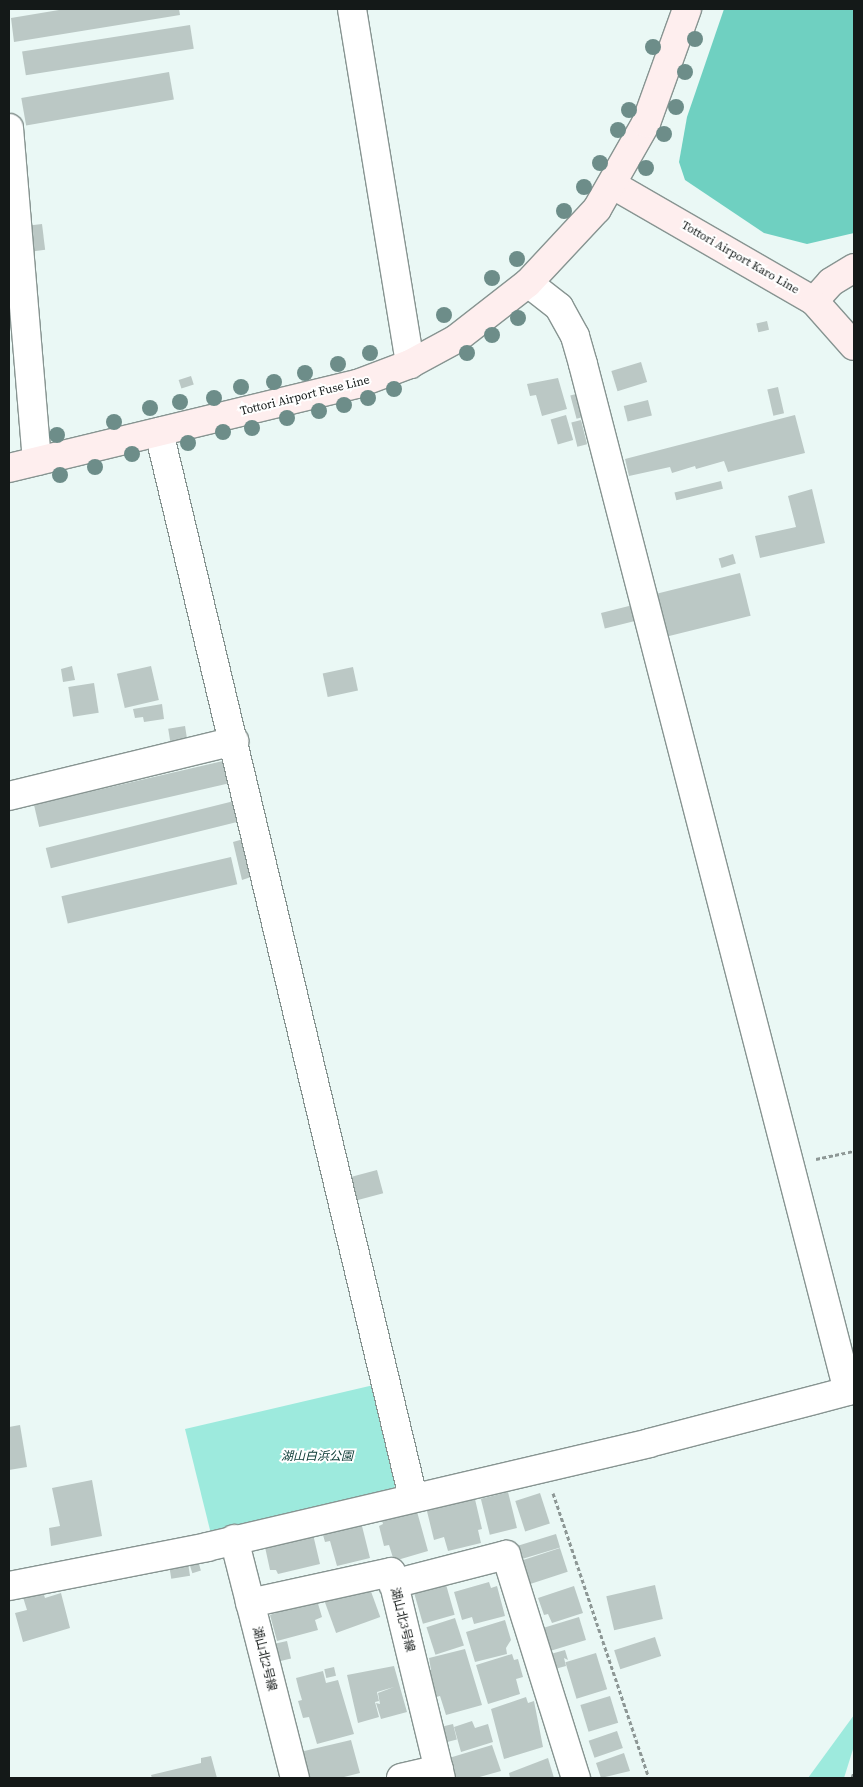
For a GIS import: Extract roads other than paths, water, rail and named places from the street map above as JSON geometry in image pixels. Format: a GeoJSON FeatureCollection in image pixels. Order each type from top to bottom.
{"type":"FeatureCollection","features":[{"type":"Feature","properties":{"kind":"main road","name":"Tottori Airport Fuse Line"},"geometry":{"type":"LineString","coordinates":[[9,468],[330,392],[410,364],[472,328],[528,283],[580,230],[613,186],[656,99],[687,9]]}},
{"type":"Feature","properties":{"kind":"main road","name":"Tottori Airport Karo Line"},"geometry":{"type":"LineString","coordinates":[[613,186],[814,301],[854,346]]}},
{"type":"Feature","properties":{"kind":"main road"},"geometry":{"type":"LineString","coordinates":[[814,301],[831,282],[854,268]]}},
{"type":"Feature","properties":{"kind":"street"},"geometry":{"type":"LineString","coordinates":[[352,9],[410,364]]}},
{"type":"Feature","properties":{"kind":"street"},"geometry":{"type":"LineString","coordinates":[[9,128],[37,461]]}},
{"type":"Feature","properties":{"kind":"street"},"geometry":{"type":"LineString","coordinates":[[9,1586],[234,1539],[649,1443],[848,1392],[792,1165],[581,355],[559,307],[528,283]]}},
{"type":"Feature","properties":{"kind":"street"},"geometry":{"type":"LineString","coordinates":[[159,432],[234,740],[413,1497]]}},
{"type":"Feature","properties":{"kind":"street"},"geometry":{"type":"LineString","coordinates":[[9,796],[234,740]]}},
{"type":"Feature","properties":{"kind":"street","name":"湖山北2号線"},"geometry":{"type":"LineString","coordinates":[[234,1539],[295,1778]]}},
{"type":"Feature","properties":{"kind":"street"},"geometry":{"type":"LineString","coordinates":[[393,1584],[506,1555],[576,1778]]}},
{"type":"Feature","properties":{"kind":"street","name":"湖山北3号線"},"geometry":{"type":"LineString","coordinates":[[250,1603],[391,1572],[440,1774]]}},
{"type":"Feature","properties":{"kind":"street"},"geometry":{"type":"LineString","coordinates":[[401,1778],[440,1774]]}},
{"type":"Feature","properties":{"kind":"park label","name":"湖山白浜公園"},"geometry":{"type":"Point","coordinates":[317,1457]}}]}
